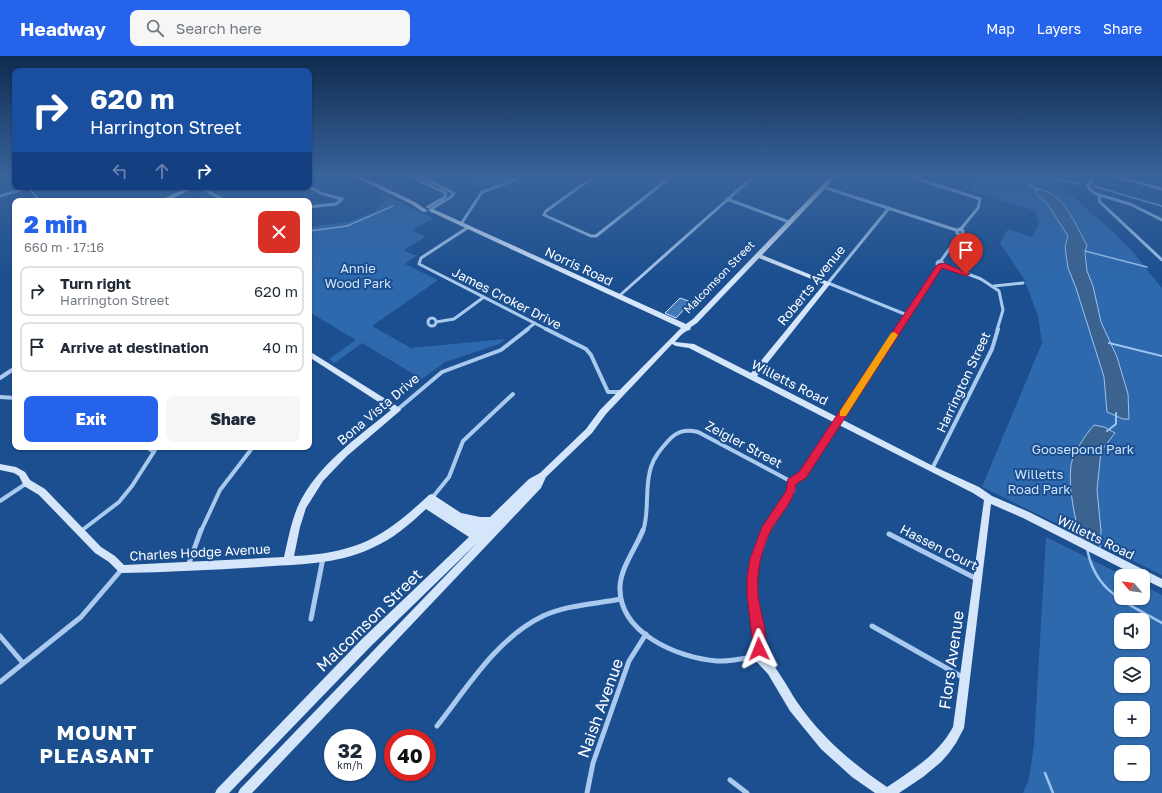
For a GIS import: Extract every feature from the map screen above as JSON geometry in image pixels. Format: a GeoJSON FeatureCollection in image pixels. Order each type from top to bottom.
{"type":"FeatureCollection","features":[{"type":"Feature","properties":{"kind":"street"},"geometry":{"type":"LineString","coordinates":[[464,226],[472,209]]}},
{"type":"Feature","properties":{"kind":"street"},"geometry":{"type":"LineString","coordinates":[[548,209],[544,215],[547,218],[591,236],[596,236],[630,209]]}},
{"type":"Feature","properties":{"kind":"street"},"geometry":{"type":"LineString","coordinates":[[618,297],[715,209]]}},
{"type":"Feature","properties":{"kind":"street"},"geometry":{"type":"LineString","coordinates":[[755,209],[789,222]]}},
{"type":"Feature","properties":{"kind":"street","name":"Malcomson Street"},"geometry":{"type":"LineString","coordinates":[[244,793],[482,537],[493,521],[532,482],[543,475],[598,421],[608,414],[676,344],[688,328],[801,209]]}},
{"type":"Feature","properties":{"kind":"street","name":"Roberts Avenue"},"geometry":{"type":"LineString","coordinates":[[752,377],[888,209]]}},
{"type":"Feature","properties":{"kind":"street"},"geometry":{"type":"LineString","coordinates":[[893,209],[958,231]]}},
{"type":"Feature","properties":{"kind":"street"},"geometry":{"type":"LineString","coordinates":[[886,793],[856,773],[825,746],[794,707],[772,670],[759,656],[760,638],[753,596],[752,577],[755,559],[766,530],[790,492],[792,482],[802,475],[941,264],[958,231],[970,219],[976,209]]}},
{"type":"Feature","properties":{"kind":"street"},"geometry":{"type":"LineString","coordinates":[[1108,209],[1162,260]]}},
{"type":"Feature","properties":{"kind":"street"},"geometry":{"type":"LineString","coordinates":[[1141,209],[1162,220]]}},
{"type":"Feature","properties":{"kind":"street","name":"Norris Road"},"geometry":{"type":"LineString","coordinates":[[428,210],[688,328]]}},
{"type":"Feature","properties":{"kind":"street","name":"James Croker Drive"},"geometry":{"type":"LineString","coordinates":[[464,226],[420,259],[419,263],[586,349],[591,355],[608,392],[622,392]]}},
{"type":"Feature","properties":{"kind":"street"},"geometry":{"type":"LineString","coordinates":[[758,256],[907,315]]}},
{"type":"Feature","properties":{"kind":"street"},"geometry":{"type":"LineString","coordinates":[[941,264],[981,279],[994,286],[1023,283]]}},
{"type":"Feature","properties":{"kind":"street","name":"Harrington Street"},"geometry":{"type":"LineString","coordinates":[[932,470],[992,349],[999,329],[1003,310],[999,291],[994,286]]}},
{"type":"Feature","properties":{"kind":"street"},"geometry":{"type":"LineString","coordinates":[[436,322],[454,319],[484,297]]}},
{"type":"Feature","properties":{"kind":"street","name":"Bona Vista Drive"},"geometry":{"type":"LineString","coordinates":[[288,561],[298,520],[310,493],[329,468],[442,372],[501,350],[535,323]]}},
{"type":"Feature","properties":{"kind":"street","name":"Malcomson Street"},"geometry":{"type":"LineString","coordinates":[[598,421],[603,412],[679,333],[688,328]]}},
{"type":"Feature","properties":{"kind":"street","name":"Willetts Road"},"geometry":{"type":"LineString","coordinates":[[676,344],[691,346],[932,470],[963,484],[988,501],[1041,524],[1162,584]]}},
{"type":"Feature","properties":{"kind":"street"},"geometry":{"type":"LineString","coordinates":[[312,356],[397,410]]}},
{"type":"Feature","properties":{"kind":"street"},"geometry":{"type":"LineString","coordinates":[[0,378],[12,370]]}},
{"type":"Feature","properties":{"kind":"street"},"geometry":{"type":"LineString","coordinates":[[429,501],[449,477],[459,449],[464,441],[513,394]]}},
{"type":"Feature","properties":{"kind":"street"},"geometry":{"type":"LineString","coordinates":[[0,396],[12,398]]}},
{"type":"Feature","properties":{"kind":"street","name":"Zeigler Street"},"geometry":{"type":"LineString","coordinates":[[621,599],[620,586],[624,572],[641,539],[647,517],[650,473],[654,460],[676,432],[685,429],[698,432],[792,482]]}},
{"type":"Feature","properties":{"kind":"street"},"geometry":{"type":"LineString","coordinates":[[188,567],[196,542],[220,490],[251,450]]}},
{"type":"Feature","properties":{"kind":"street"},"geometry":{"type":"LineString","coordinates":[[80,531],[122,498],[153,451]]}},
{"type":"Feature","properties":{"kind":"street","name":"Charles Hodge Avenue"},"geometry":{"type":"LineString","coordinates":[[0,466],[16,470],[22,474],[27,483],[42,492],[98,550],[112,559],[122,569],[288,561],[343,555],[373,544],[388,535],[429,501]]}},
{"type":"Feature","properties":{"kind":"street","name":"Malcomson Street"},"geometry":{"type":"LineString","coordinates":[[221,793],[361,649],[538,485],[543,475]]}},
{"type":"Feature","properties":{"kind":"street"},"geometry":{"type":"LineString","coordinates":[[0,501],[27,483]]}},
{"type":"Feature","properties":{"kind":"street"},"geometry":{"type":"LineString","coordinates":[[429,501],[457,516],[482,537]]}},
{"type":"Feature","properties":{"kind":"street"},"geometry":{"type":"LineString","coordinates":[[429,501],[482,537]]}},
{"type":"Feature","properties":{"kind":"street","name":"Flors Avenue"},"geometry":{"type":"LineString","coordinates":[[886,793],[927,766],[942,753],[952,741],[958,728],[988,501]]}},
{"type":"Feature","properties":{"kind":"street"},"geometry":{"type":"LineString","coordinates":[[457,516],[480,521],[493,521]]}},
{"type":"Feature","properties":{"kind":"street","name":"Hassen Court"},"geometry":{"type":"LineString","coordinates":[[889,534],[978,580]]}},
{"type":"Feature","properties":{"kind":"street"},"geometry":{"type":"LineString","coordinates":[[311,619],[323,558]]}},
{"type":"Feature","properties":{"kind":"street"},"geometry":{"type":"LineString","coordinates":[[0,682],[81,617],[122,569]]}},
{"type":"Feature","properties":{"kind":"street"},"geometry":{"type":"LineString","coordinates":[[437,726],[501,649],[521,628],[543,616],[561,610],[621,599],[628,616],[646,634],[672,649],[702,660],[729,661],[759,656]]}},
{"type":"Feature","properties":{"kind":"street"},"geometry":{"type":"LineString","coordinates":[[872,626],[949,671],[964,678]]}},
{"type":"Feature","properties":{"kind":"street","name":"Naish Avenue"},"geometry":{"type":"LineString","coordinates":[[587,793],[593,762],[629,662],[635,649],[646,634]]}},
{"type":"Feature","properties":{"kind":"street"},"geometry":{"type":"LineString","coordinates":[[0,636],[23,663]]}},
{"type":"Feature","properties":{"kind":"street"},"geometry":{"type":"LineString","coordinates":[[730,780],[748,793]]}},
{"type":"Feature","properties":{"kind":"green space","name":"Annie Wood Park"},"geometry":{"type":"Polygon","coordinates":[[[376,209],[415,209],[433,218],[413,230],[425,237],[404,250],[414,255],[418,255],[405,264],[438,280],[372,326],[411,348],[505,339],[499,344],[445,362],[422,379],[362,343],[335,363],[329,359],[356,340],[312,314],[312,227],[350,221],[374,212],[376,209]]]}},
{"type":"Feature","properties":{"kind":"green space","name":"Goosepond Park"},"geometry":{"type":"Polygon","coordinates":[[[1030,209],[1088,209],[1132,251],[1162,288],[1162,575],[982,487],[1042,343],[1038,316],[1024,279],[1000,243],[1008,229],[1032,237],[1039,224],[1035,211],[1030,209]]]}},
{"type":"Feature","properties":{"kind":"green space"},"geometry":{"type":"Polygon","coordinates":[[[1046,537],[1114,571],[1114,605],[1150,605],[1150,589],[1162,595],[1162,793],[1023,793],[1029,779],[1034,744],[1046,537]]]}},
{"type":"Feature","properties":{"kind":"shaded area"},"geometry":{"type":"Polygon","coordinates":[[[1051,209],[1067,209],[1087,245],[1085,253],[1087,271],[1093,286],[1101,322],[1117,357],[1128,394],[1129,419],[1123,419],[1107,412],[1104,377],[1076,288],[1068,268],[1065,247],[1068,236],[1051,209]]]}},
{"type":"Feature","properties":{"kind":"shaded area"},"geometry":{"type":"Polygon","coordinates":[[[1094,425],[1104,427],[1115,433],[1101,451],[1097,490],[1101,531],[1100,550],[1081,541],[1074,513],[1070,484],[1071,465],[1074,455],[1094,425]]]}},
{"type":"Feature","properties":{"kind":"building"},"geometry":{"type":"Polygon","coordinates":[[[680,298],[691,302],[676,318],[665,313],[680,298]]]}},
{"type":"Feature","properties":{"kind":"waterway"},"geometry":{"type":"LineString","coordinates":[[312,231],[347,226],[385,209]]}},
{"type":"Feature","properties":{"kind":"waterway"},"geometry":{"type":"LineString","coordinates":[[1085,251],[1147,267]]}},
{"type":"Feature","properties":{"kind":"waterway"},"geometry":{"type":"LineString","coordinates":[[1109,343],[1162,356]]}},
{"type":"Feature","properties":{"kind":"waterway"},"geometry":{"type":"LineString","coordinates":[[1107,431],[1116,424],[1116,413]]}},
{"type":"Feature","properties":{"kind":"waterway"},"geometry":{"type":"LineString","coordinates":[[1087,548],[1091,563],[1097,576],[1105,586],[1125,602],[1162,623]]}},
{"type":"Feature","properties":{"kind":"waterway"},"geometry":{"type":"LineString","coordinates":[[1045,773],[1053,793]]}},
{"type":"Feature","properties":{"kind":"slow traffic"},"geometry":{"type":"LineString","coordinates":[[843,413],[894,335]]}},
{"type":"Feature","properties":{"kind":"district","name":"MOUNT PLEASANT"},"geometry":{"type":"Point","coordinates":[97,744]}},
{"type":"Feature","properties":{"kind":"route"},"geometry":{"type":"LineString","coordinates":[[759,649],[760,638],[753,596],[752,577],[755,559],[766,530],[790,492],[792,482],[802,475],[940,266],[966,274]]}},
{"type":"Feature","properties":{"kind":"park label","name":"Willetts Road Park"},"geometry":{"type":"Point","coordinates":[1039,482]}}]}
